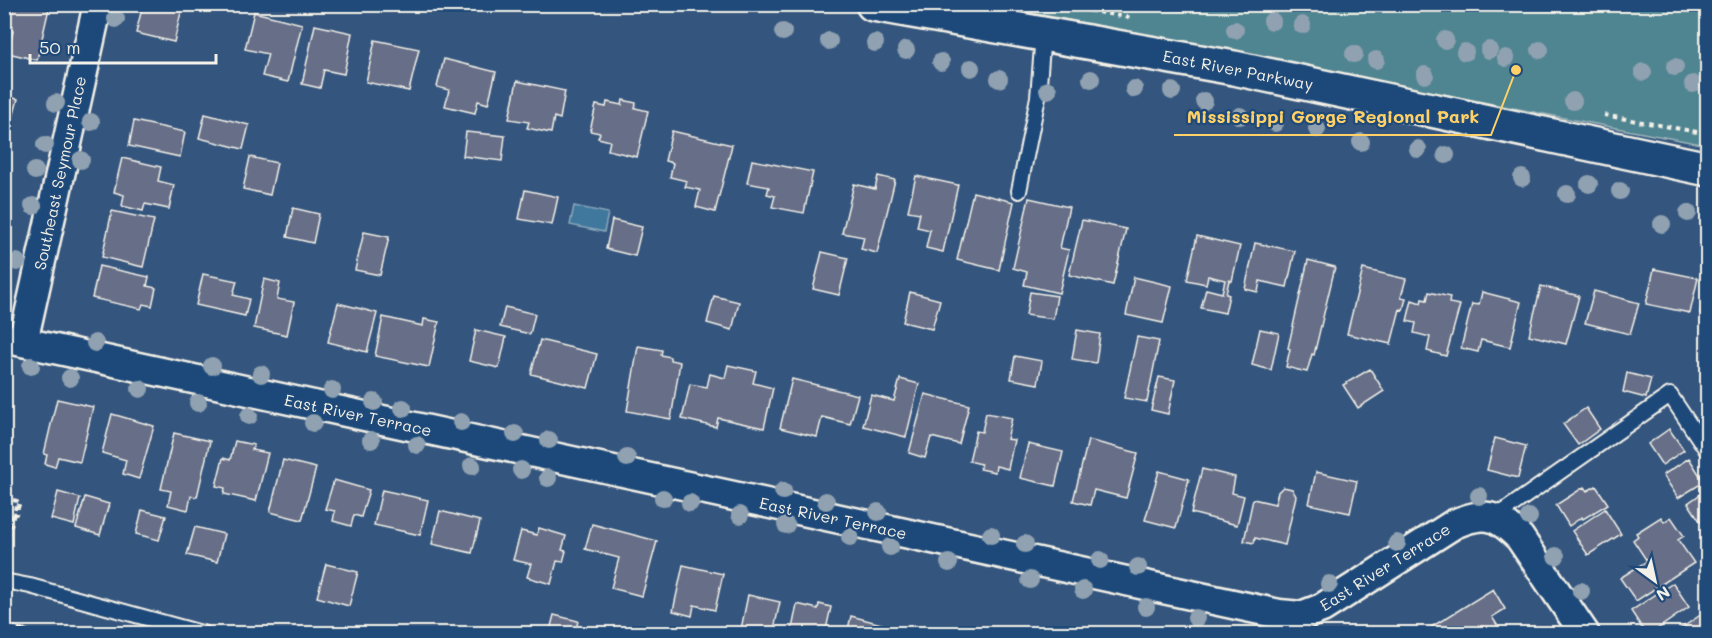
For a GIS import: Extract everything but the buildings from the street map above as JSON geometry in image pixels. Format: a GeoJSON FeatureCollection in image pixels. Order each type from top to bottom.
{"type":"FeatureCollection","features":[{"type":"Feature","properties":{"kind":"street","name":"Southeast Seymour Place"},"geometry":{"type":"LineString","coordinates":[[14,340],[98,4]]}},
{"type":"Feature","properties":{"kind":"street","name":"East River Parkway"},"geometry":{"type":"LineString","coordinates":[[873,4],[1234,68],[1707,169]]}},
{"type":"Feature","properties":{"kind":"street","name":"East River Terrace"},"geometry":{"type":"LineString","coordinates":[[14,340],[1279,614],[1301,616],[1322,608],[1454,524],[1475,515],[1494,518]]}},
{"type":"Feature","properties":{"kind":"street"},"geometry":{"type":"LineString","coordinates":[[1494,518],[1508,526],[1520,538],[1585,633]]}},
{"type":"Feature","properties":{"kind":"lane"},"geometry":{"type":"LineString","coordinates":[[1019,191],[1038,97],[1043,34]]}},
{"type":"Feature","properties":{"kind":"lane"},"geometry":{"type":"LineString","coordinates":[[1494,518],[1670,395],[1707,452]]}},
{"type":"Feature","properties":{"kind":"lane"},"geometry":{"type":"LineString","coordinates":[[4,581],[206,633]]}},
{"type":"Feature","properties":{"kind":"path"},"geometry":{"type":"LineString","coordinates":[[4,499],[20,502],[16,514],[4,512]]}},
{"type":"Feature","properties":{"kind":"path"},"geometry":{"type":"LineString","coordinates":[[4,499],[17,501],[4,555]]}},
{"type":"Feature","properties":{"kind":"path"},"geometry":{"type":"LineString","coordinates":[[4,512],[16,515]]}},
{"type":"Feature","properties":{"kind":"green space"},"geometry":{"type":"Polygon","coordinates":[[[990,5],[1707,5],[1707,145],[1528,111],[990,5]]]}},
{"type":"Feature","properties":{"kind":"water"},"geometry":{"type":"Polygon","coordinates":[[[574,206],[608,213],[604,232],[570,225],[574,206]]]}},
{"type":"Feature","properties":{"kind":"railway"},"geometry":{"type":"LineString","coordinates":[[4,626],[33,634]]}},
{"type":"Feature","properties":{"kind":"place","name":"Mississippi Gorge Regional Park"},"geometry":{"type":"Point","coordinates":[1516,70]}}]}
